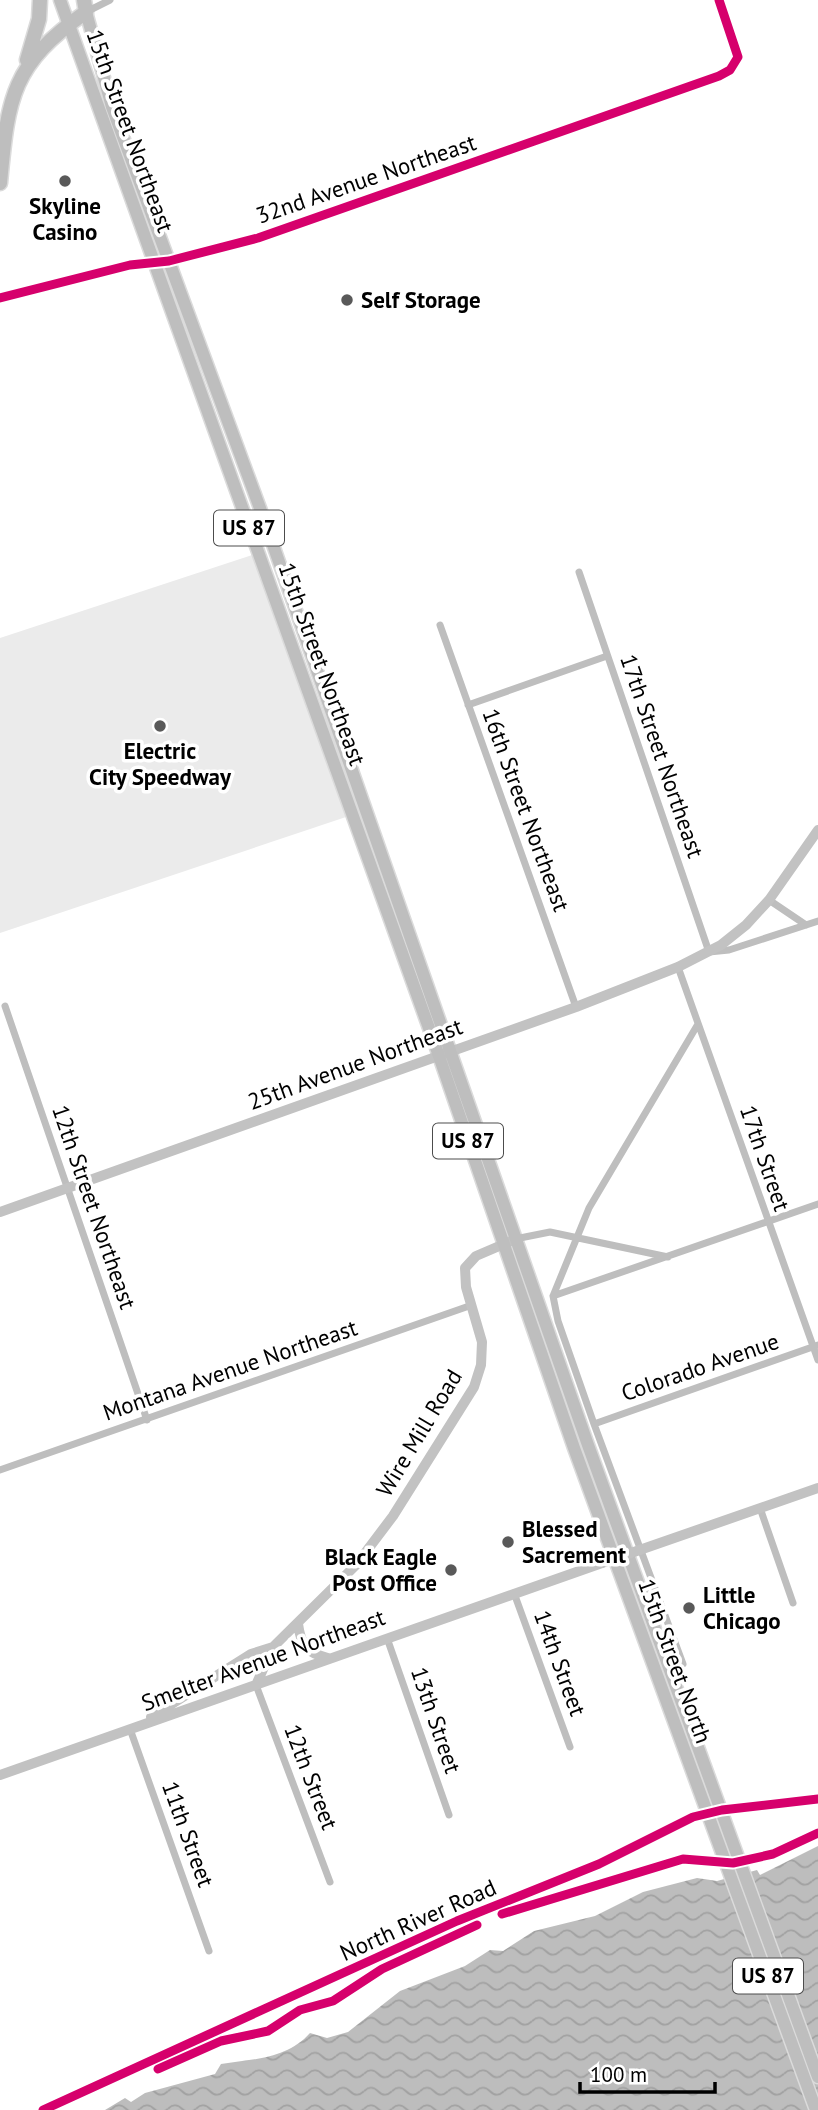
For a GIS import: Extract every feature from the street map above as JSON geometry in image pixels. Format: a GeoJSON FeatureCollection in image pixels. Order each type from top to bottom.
{"type":"FeatureCollection","features":[{"type":"Feature","properties":{"kind":"highway"},"geometry":{"type":"LineString","coordinates":[[0,183],[4,133],[13,94],[25,68],[38,19],[40,0]]}},
{"type":"Feature","properties":{"kind":"highway"},"geometry":{"type":"LineString","coordinates":[[25,68],[41,47],[68,25],[85,6]]}},
{"type":"Feature","properties":{"kind":"main road","name":"15th Street Northeast"},"geometry":{"type":"LineString","coordinates":[[60,0],[153,263],[445,1054]]}},
{"type":"Feature","properties":{"kind":"main road","name":"15th Street Northeast"},"geometry":{"type":"LineString","coordinates":[[85,6],[112,107],[264,519],[503,1223]]}},
{"type":"Feature","properties":{"kind":"main road","name":"15th Street North"},"geometry":{"type":"LineString","coordinates":[[503,1223],[574,1448],[708,1813],[725,1839],[818,2077]]}},
{"type":"Feature","properties":{"kind":"main road","name":"15th Street North"},"geometry":{"type":"LineString","coordinates":[[509,1242],[722,1810],[725,1839],[816,2110]]}},
{"type":"Feature","properties":{"kind":"street"},"geometry":{"type":"LineString","coordinates":[[85,6],[110,0]]}},
{"type":"Feature","properties":{"kind":"street","name":"32nd Avenue Northeast"},"geometry":{"type":"LineString","coordinates":[[0,298],[130,265],[169,261],[271,233],[719,76],[735,65],[737,57],[719,0]]}},
{"type":"Feature","properties":{"kind":"street","name":"17th Street Northeast"},"geometry":{"type":"LineString","coordinates":[[579,572],[709,952]]}},
{"type":"Feature","properties":{"kind":"street","name":"16th Street Northeast"},"geometry":{"type":"LineString","coordinates":[[440,625],[576,1007]]}},
{"type":"Feature","properties":{"kind":"street"},"geometry":{"type":"LineString","coordinates":[[468,705],[607,656]]}},
{"type":"Feature","properties":{"kind":"street"},"geometry":{"type":"LineString","coordinates":[[806,925],[769,900],[818,830]]}},
{"type":"Feature","properties":{"kind":"street","name":"25th Avenue Northeast"},"geometry":{"type":"LineString","coordinates":[[0,1212],[576,1007],[678,967],[721,945],[769,900]]}},
{"type":"Feature","properties":{"kind":"street"},"geometry":{"type":"LineString","coordinates":[[709,952],[729,950],[818,921]]}},
{"type":"Feature","properties":{"kind":"street","name":"17th Street"},"geometry":{"type":"LineString","coordinates":[[678,967],[767,1222],[816,1346],[818,1360]]}},
{"type":"Feature","properties":{"kind":"street","name":"12th Street Northeast"},"geometry":{"type":"LineString","coordinates":[[5,1006],[147,1420]]}},
{"type":"Feature","properties":{"kind":"street"},"geometry":{"type":"LineString","coordinates":[[554,1296],[577,1236],[622,1150],[698,1024]]}},
{"type":"Feature","properties":{"kind":"street"},"geometry":{"type":"LineString","coordinates":[[554,1296],[671,1258],[818,1204]]}},
{"type":"Feature","properties":{"kind":"street","name":"Wire Mill Road"},"geometry":{"type":"LineString","coordinates":[[256,1685],[273,1647],[356,1565],[400,1506],[464,1404],[479,1374],[482,1353],[466,1287],[465,1268],[476,1256],[509,1242],[550,1232],[671,1258]]}},
{"type":"Feature","properties":{"kind":"street","name":"15th Street North"},"geometry":{"type":"LineString","coordinates":[[554,1296],[558,1321],[635,1552],[683,1664]]}},
{"type":"Feature","properties":{"kind":"street","name":"Montana Avenue Northeast"},"geometry":{"type":"LineString","coordinates":[[0,1470],[472,1305]]}},
{"type":"Feature","properties":{"kind":"street","name":"Colorado Avenue"},"geometry":{"type":"LineString","coordinates":[[594,1424],[816,1346]]}},
{"type":"Feature","properties":{"kind":"street","name":"Smelter Avenue Northeast"},"geometry":{"type":"LineString","coordinates":[[0,1775],[818,1488]]}},
{"type":"Feature","properties":{"kind":"street"},"geometry":{"type":"LineString","coordinates":[[760,1508],[793,1603]]}},
{"type":"Feature","properties":{"kind":"street","name":"14th Street"},"geometry":{"type":"LineString","coordinates":[[514,1593],[570,1747]]}},
{"type":"Feature","properties":{"kind":"street"},"geometry":{"type":"LineString","coordinates":[[298,1624],[304,1647],[311,1654],[328,1658]]}},
{"type":"Feature","properties":{"kind":"street","name":"13th Street"},"geometry":{"type":"LineString","coordinates":[[387,1637],[449,1815]]}},
{"type":"Feature","properties":{"kind":"street"},"geometry":{"type":"LineString","coordinates":[[130,1730],[251,1654],[273,1647]]}},
{"type":"Feature","properties":{"kind":"street","name":"12th Street"},"geometry":{"type":"LineString","coordinates":[[256,1685],[330,1882]]}},
{"type":"Feature","properties":{"kind":"street","name":"11th Street"},"geometry":{"type":"LineString","coordinates":[[130,1730],[209,1951]]}},
{"type":"Feature","properties":{"kind":"street","name":"North River Road"},"geometry":{"type":"LineString","coordinates":[[43,2110],[457,1921],[599,1864],[692,1818],[722,1810],[818,1799]]}},
{"type":"Feature","properties":{"kind":"shaded area","name":"Electric City Speedway"},"geometry":{"type":"Polygon","coordinates":[[[258,553],[352,815],[0,933],[0,638],[258,553]]]}},
{"type":"Feature","properties":{"kind":"water"},"geometry":{"type":"Polygon","coordinates":[[[818,1846],[818,2110],[105,2110],[125,2098],[131,2102],[145,2093],[215,2074],[221,2064],[280,2053],[301,2042],[310,2033],[327,2038],[348,2032],[400,1991],[465,1966],[490,1950],[503,1951],[534,1931],[595,1916],[643,1892],[697,1878],[717,1881],[757,1870],[760,1875],[818,1846]]]}},
{"type":"Feature","properties":{"kind":"cycle path"},"geometry":{"type":"LineString","coordinates":[[0,298],[130,265],[169,261],[258,238],[719,76],[730,70],[738,57],[719,0]]}},
{"type":"Feature","properties":{"kind":"cycle path"},"geometry":{"type":"LineString","coordinates":[[43,2110],[457,1921],[599,1864],[693,1817],[722,1810],[818,1799]]}},
{"type":"Feature","properties":{"kind":"cycle path"},"geometry":{"type":"LineString","coordinates":[[502,1914],[683,1859],[733,1863],[773,1854],[818,1833]]}},
{"type":"Feature","properties":{"kind":"cycle path"},"geometry":{"type":"LineString","coordinates":[[158,2069],[221,2041],[268,2031],[300,2010],[333,2001],[382,1969],[477,1925]]}},
{"type":"Feature","properties":{"kind":"place","name":"Skyline Casino"},"geometry":{"type":"Point","coordinates":[65,181]}},
{"type":"Feature","properties":{"kind":"place","name":"Self Storage"},"geometry":{"type":"Point","coordinates":[347,300]}},
{"type":"Feature","properties":{"kind":"place","name":"Electric City Speedway"},"geometry":{"type":"Point","coordinates":[160,726]}},
{"type":"Feature","properties":{"kind":"place","name":"Blessed Sacrement"},"geometry":{"type":"Point","coordinates":[508,1542]}},
{"type":"Feature","properties":{"kind":"place","name":"Black Eagle Post Office"},"geometry":{"type":"Point","coordinates":[451,1570]}},
{"type":"Feature","properties":{"kind":"place","name":"Little Chicago"},"geometry":{"type":"Point","coordinates":[689,1608]}}]}
